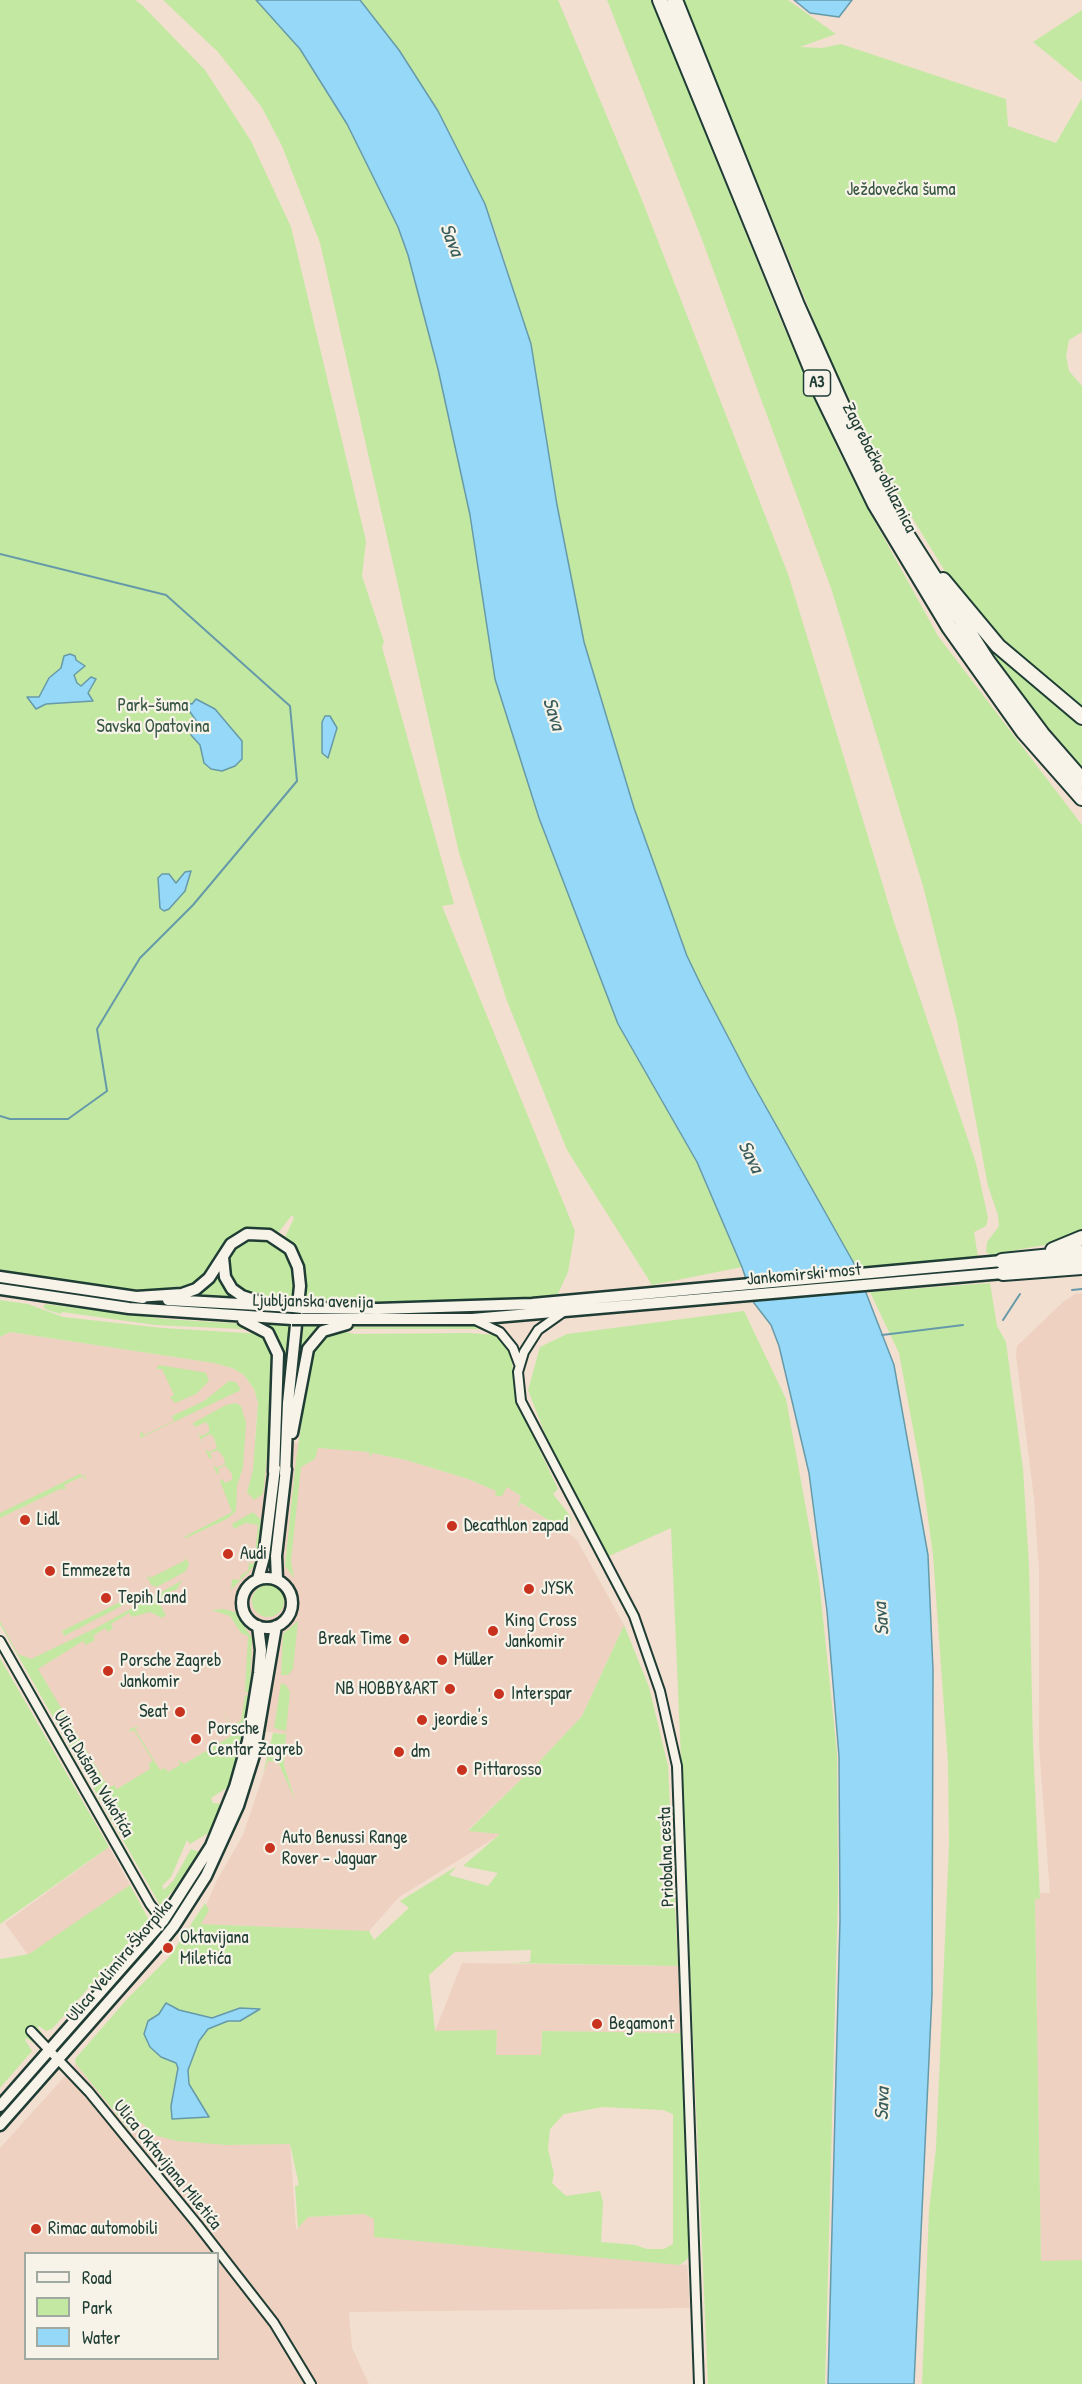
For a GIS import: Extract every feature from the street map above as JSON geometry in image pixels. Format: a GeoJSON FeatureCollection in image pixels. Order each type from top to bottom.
{"type":"FeatureCollection","features":[{"type":"Feature","properties":{"kind":"highway","name":"Zagrebačka obilaznica"},"geometry":{"type":"LineString","coordinates":[[660,0],[821,393],[875,504],[949,627],[1023,731]]}},
{"type":"Feature","properties":{"kind":"highway","name":"Zagrebačka obilaznica"},"geometry":{"type":"LineString","coordinates":[[675,0],[797,305],[833,389],[883,492]]}},
{"type":"Feature","properties":{"kind":"highway","name":"A3"},"geometry":{"type":"LineString","coordinates":[[883,492],[920,560],[970,637],[1042,734],[1082,780]]}},
{"type":"Feature","properties":{"kind":"highway"},"geometry":{"type":"LineString","coordinates":[[883,492],[893,501],[927,558],[978,625],[998,646],[1082,717]]}},
{"type":"Feature","properties":{"kind":"highway","name":"A3"},"geometry":{"type":"LineString","coordinates":[[1023,731],[1082,798]]}},
{"type":"Feature","properties":{"kind":"highway"},"geometry":{"type":"LineString","coordinates":[[1023,731],[1028,745],[1082,809]]}},
{"type":"Feature","properties":{"kind":"highway"},"geometry":{"type":"LineString","coordinates":[[1005,1265],[1068,1246],[1082,1238]]}},
{"type":"Feature","properties":{"kind":"highway"},"geometry":{"type":"LineString","coordinates":[[1005,1265],[1082,1253]]}},
{"type":"Feature","properties":{"kind":"highway"},"geometry":{"type":"LineString","coordinates":[[1005,1265],[1082,1267]]}},
{"type":"Feature","properties":{"kind":"main road"},"geometry":{"type":"LineString","coordinates":[[136,1297],[191,1291],[205,1282],[236,1240],[256,1233],[269,1235],[282,1241],[296,1258],[300,1286],[279,1473],[277,1580]]}},
{"type":"Feature","properties":{"kind":"main road"},"geometry":{"type":"LineString","coordinates":[[224,1257],[225,1277],[235,1291],[246,1298],[274,1307]]}},
{"type":"Feature","properties":{"kind":"main road","name":"Jankomirski most"},"geometry":{"type":"LineString","coordinates":[[625,1296],[982,1263],[1005,1265]]}},
{"type":"Feature","properties":{"kind":"main road","name":"Jankomirski most"},"geometry":{"type":"LineString","coordinates":[[627,1307],[984,1275],[1005,1265]]}},
{"type":"Feature","properties":{"kind":"main road","name":"Ljubljanska avenija"},"geometry":{"type":"LineString","coordinates":[[0,1277],[136,1297],[274,1307],[297,1313],[365,1319],[472,1319],[627,1307]]}},
{"type":"Feature","properties":{"kind":"main road","name":"Ljubljanska avenija"},"geometry":{"type":"LineString","coordinates":[[0,1289],[129,1308],[234,1316],[486,1307],[625,1296]]}},
{"type":"Feature","properties":{"kind":"main road"},"geometry":{"type":"LineString","coordinates":[[234,1316],[262,1328],[277,1348],[280,1370],[275,1416],[279,1473]]}},
{"type":"Feature","properties":{"kind":"main road"},"geometry":{"type":"LineString","coordinates":[[258,1579],[303,1364],[310,1344],[326,1329],[365,1319]]}},
{"type":"Feature","properties":{"kind":"main road"},"geometry":{"type":"LineString","coordinates":[[258,1579],[277,1580],[288,1590],[292,1604],[286,1619],[276,1626],[258,1626],[247,1618],[242,1600],[249,1585],[258,1579]]}},
{"type":"Feature","properties":{"kind":"main road","name":"Ulica Velimira Škorpika"},"geometry":{"type":"LineString","coordinates":[[0,2106],[163,1921],[211,1846],[235,1787],[248,1741],[261,1650],[258,1626]]}},
{"type":"Feature","properties":{"kind":"main road","name":"Ulica Velimira Škorpika"},"geometry":{"type":"LineString","coordinates":[[0,2125],[174,1926],[216,1857],[238,1806],[254,1755],[276,1626]]}},
{"type":"Feature","properties":{"kind":"street"},"geometry":{"type":"LineString","coordinates":[[519,1364],[538,1330],[562,1313]]}},
{"type":"Feature","properties":{"kind":"street","name":"Priobalna cesta"},"geometry":{"type":"LineString","coordinates":[[472,1319],[500,1332],[513,1348],[519,1364],[518,1387],[526,1414],[608,1563],[648,1651],[669,1724],[677,1766],[699,2384]]}},
{"type":"Feature","properties":{"kind":"street","name":"Ulica Dušana Vukotića"},"geometry":{"type":"LineString","coordinates":[[0,1641],[145,1895],[163,1921]]}},
{"type":"Feature","properties":{"kind":"street","name":"Ulica Oktavijana Miletića"},"geometry":{"type":"LineString","coordinates":[[31,2031],[89,2092],[219,2252]]}},
{"type":"Feature","properties":{"kind":"street","name":"Ulica Oktavijana Miletića"},"geometry":{"type":"LineString","coordinates":[[219,2252],[274,2323],[311,2384]]}},
{"type":"Feature","properties":{"kind":"shaded area"},"geometry":{"type":"Polygon","coordinates":[[[1082,1293],[1082,2260],[1041,2262],[1035,1899],[1040,1899],[1040,1893],[1050,1893],[1039,1746],[1039,1570],[1034,1499],[1016,1355],[1017,1346],[1063,1302],[1075,1294],[1082,1293]]]}},
{"type":"Feature","properties":{"kind":"shaded area"},"geometry":{"type":"Polygon","coordinates":[[[9,1332],[215,1363],[232,1368],[244,1375],[254,1389],[258,1403],[255,1438],[299,1443],[285,1565],[293,1576],[291,1561],[301,1466],[315,1459],[318,1447],[369,1452],[370,1457],[371,1453],[406,1460],[468,1479],[496,1491],[507,1487],[521,1496],[518,1507],[520,1503],[556,1525],[554,1529],[565,1530],[577,1540],[624,1625],[582,1716],[535,1766],[468,1830],[501,1834],[399,1897],[369,1931],[198,1924],[217,1880],[243,1835],[268,1761],[279,1762],[294,1795],[284,1765],[286,1734],[244,1729],[106,1809],[0,1624],[0,1337],[9,1332]]]}},
{"type":"Feature","properties":{"kind":"shaded area"},"geometry":{"type":"Polygon","coordinates":[[[109,1847],[130,1885],[28,1955],[5,1923],[109,1847]]]}},
{"type":"Feature","properties":{"kind":"shaded area"},"geometry":{"type":"Polygon","coordinates":[[[462,1963],[678,1966],[681,2033],[542,2031],[541,2055],[496,2055],[497,2031],[435,2031],[462,1963]]]}},
{"type":"Feature","properties":{"kind":"shaded area"},"geometry":{"type":"Polygon","coordinates":[[[76,2064],[131,2132],[141,2122],[154,2135],[227,2145],[290,2143],[296,2230],[308,2217],[364,2214],[374,2219],[374,2237],[687,2265],[690,2308],[349,2312],[352,2348],[369,2384],[0,2384],[0,2148],[76,2064]]]}},
{"type":"Feature","properties":{"kind":"green space","name":"Park-šuma Savska Opatovina"},"geometry":{"type":"Polygon","coordinates":[[[0,0],[135,0],[142,5],[205,70],[251,141],[291,227],[366,541],[362,576],[384,642],[382,647],[454,904],[442,906],[575,1231],[568,1272],[557,1296],[390,1304],[303,1300],[303,1266],[297,1250],[285,1237],[294,1218],[292,1215],[278,1233],[254,1228],[235,1234],[221,1250],[206,1277],[186,1289],[140,1290],[0,1272],[0,0]]]}},
{"type":"Feature","properties":{"kind":"green space"},"geometry":{"type":"Polygon","coordinates":[[[163,0],[256,0],[300,49],[347,124],[398,227],[408,255],[438,369],[470,515],[495,679],[539,818],[618,1024],[697,1162],[742,1267],[652,1285],[567,1150],[507,1001],[459,853],[320,243],[282,146],[261,106],[218,52],[163,0]]]}},
{"type":"Feature","properties":{"kind":"green space"},"geometry":{"type":"Polygon","coordinates":[[[360,0],[558,0],[640,195],[788,574],[895,925],[976,1163],[988,1218],[986,1226],[974,1232],[978,1257],[856,1267],[749,1077],[702,987],[687,956],[634,808],[584,642],[557,505],[531,344],[496,234],[485,204],[438,111],[399,50],[360,0]]]}},
{"type":"Feature","properties":{"kind":"green space"},"geometry":{"type":"Polygon","coordinates":[[[607,0],[651,0],[782,323],[839,452],[869,511],[938,636],[1082,825],[1082,1232],[1060,1242],[991,1255],[986,1252],[987,1242],[999,1226],[998,1215],[988,1186],[957,1021],[923,886],[832,591],[701,237],[607,0]]]}},
{"type":"Feature","properties":{"kind":"green space","name":"Ježdovečka šuma"},"geometry":{"type":"Polygon","coordinates":[[[683,0],[788,0],[836,34],[800,47],[822,48],[841,44],[1006,99],[1008,126],[1056,143],[1082,98],[1082,332],[1069,340],[1066,356],[1069,371],[1082,386],[1082,708],[991,628],[951,581],[894,488],[831,362],[683,0]]]}},
{"type":"Feature","properties":{"kind":"green space"},"geometry":{"type":"Polygon","coordinates":[[[1082,10],[1082,82],[1033,42],[1082,10]]]}},
{"type":"Feature","properties":{"kind":"green space"},"geometry":{"type":"Polygon","coordinates":[[[975,631],[1020,674],[1082,727],[1082,767],[1038,715],[975,631]]]}},
{"type":"Feature","properties":{"kind":"green space"},"geometry":{"type":"Polygon","coordinates":[[[247,1239],[268,1239],[289,1254],[294,1268],[294,1299],[251,1296],[234,1286],[228,1270],[229,1256],[237,1244],[247,1239]]]}},
{"type":"Feature","properties":{"kind":"green space"},"geometry":{"type":"Polygon","coordinates":[[[220,1267],[242,1300],[185,1297],[220,1267]]]}},
{"type":"Feature","properties":{"kind":"green space"},"geometry":{"type":"Polygon","coordinates":[[[990,1283],[997,1326],[1006,1342],[1023,1469],[1029,1565],[1033,1745],[1040,1899],[1035,1899],[1041,2261],[1082,2260],[1082,2384],[922,2384],[929,2211],[936,2148],[949,1844],[948,1764],[933,1555],[923,1482],[899,1353],[870,1292],[990,1283]]]}},
{"type":"Feature","properties":{"kind":"green space"},"geometry":{"type":"Polygon","coordinates":[[[0,1300],[28,1304],[63,1317],[163,1328],[263,1334],[273,1352],[274,1390],[263,1494],[254,1500],[247,1492],[253,1470],[258,1403],[254,1389],[244,1375],[232,1368],[214,1363],[10,1332],[0,1337],[0,1300]]]}},
{"type":"Feature","properties":{"kind":"green space"},"geometry":{"type":"Polygon","coordinates":[[[45,1304],[166,1319],[244,1324],[260,1330],[155,1325],[62,1312],[61,1314],[47,1310],[43,1307],[45,1304]]]}},
{"type":"Feature","properties":{"kind":"green space"},"geometry":{"type":"Polygon","coordinates":[[[744,1311],[786,1399],[819,1580],[837,1753],[838,1892],[825,2384],[708,2384],[671,1528],[607,1557],[545,1434],[528,1390],[540,1347],[567,1334],[744,1311]]]}},
{"type":"Feature","properties":{"kind":"green space"},"geometry":{"type":"Polygon","coordinates":[[[256,1321],[291,1323],[280,1425],[282,1366],[256,1321]]]}},
{"type":"Feature","properties":{"kind":"green space"},"geometry":{"type":"Polygon","coordinates":[[[300,1323],[332,1323],[314,1334],[291,1428],[300,1323]]]}},
{"type":"Feature","properties":{"kind":"green space"},"geometry":{"type":"Polygon","coordinates":[[[475,1326],[488,1329],[356,1329],[343,1327],[475,1326]]]}},
{"type":"Feature","properties":{"kind":"green space"},"geometry":{"type":"Polygon","coordinates":[[[342,1331],[354,1334],[468,1333],[497,1335],[503,1340],[511,1355],[517,1402],[558,1489],[553,1494],[571,1517],[570,1525],[565,1530],[554,1530],[556,1525],[521,1503],[517,1508],[521,1496],[507,1487],[502,1496],[497,1496],[496,1491],[468,1479],[406,1460],[372,1453],[370,1458],[369,1452],[318,1448],[315,1459],[301,1467],[291,1561],[294,1578],[285,1566],[296,1460],[311,1359],[318,1343],[325,1337],[342,1331]]]}},
{"type":"Feature","properties":{"kind":"green space"},"geometry":{"type":"Polygon","coordinates":[[[159,1365],[206,1373],[209,1381],[196,1394],[175,1403],[170,1397],[174,1395],[162,1369],[156,1369],[159,1365]]]}},
{"type":"Feature","properties":{"kind":"green space"},"geometry":{"type":"Polygon","coordinates":[[[229,1381],[236,1382],[241,1390],[140,1438],[141,1431],[144,1435],[174,1421],[172,1416],[204,1401],[229,1381]]]}},
{"type":"Feature","properties":{"kind":"green space"},"geometry":{"type":"Polygon","coordinates":[[[236,1403],[241,1406],[246,1423],[243,1467],[237,1486],[236,1511],[227,1519],[186,1538],[184,1537],[232,1512],[220,1481],[222,1479],[225,1483],[232,1480],[232,1474],[225,1465],[218,1469],[219,1474],[217,1474],[213,1465],[217,1468],[225,1464],[224,1458],[218,1450],[210,1453],[212,1458],[209,1458],[205,1449],[209,1452],[217,1448],[214,1438],[210,1434],[202,1438],[203,1443],[198,1433],[202,1436],[209,1432],[209,1427],[206,1422],[195,1427],[193,1423],[226,1405],[236,1403]]]}},
{"type":"Feature","properties":{"kind":"green space"},"geometry":{"type":"Polygon","coordinates":[[[80,1474],[86,1477],[85,1480],[83,1476],[64,1485],[66,1489],[60,1489],[0,1518],[0,1513],[80,1474]]]}},
{"type":"Feature","properties":{"kind":"green space"},"geometry":{"type":"Polygon","coordinates":[[[253,1512],[261,1520],[256,1564],[231,1590],[232,1579],[240,1580],[241,1575],[248,1571],[249,1563],[254,1564],[258,1525],[246,1523],[234,1529],[232,1524],[253,1512]]]}},
{"type":"Feature","properties":{"kind":"green space"},"geometry":{"type":"Polygon","coordinates":[[[185,1555],[189,1564],[186,1571],[157,1587],[151,1585],[146,1574],[150,1578],[186,1560],[185,1555]]]}},
{"type":"Feature","properties":{"kind":"green space"},"geometry":{"type":"Polygon","coordinates":[[[183,1580],[176,1590],[165,1593],[168,1598],[159,1603],[166,1615],[162,1618],[150,1612],[132,1617],[129,1613],[111,1624],[113,1628],[108,1632],[105,1628],[93,1636],[95,1640],[86,1645],[83,1641],[38,1669],[109,1788],[114,1785],[117,1789],[150,1769],[149,1763],[153,1761],[134,1730],[129,1732],[130,1729],[139,1726],[135,1729],[160,1770],[165,1768],[168,1772],[180,1765],[178,1760],[184,1764],[231,1736],[233,1731],[223,1711],[231,1725],[241,1721],[245,1695],[249,1696],[238,1753],[228,1787],[211,1798],[213,1803],[222,1804],[218,1815],[210,1832],[190,1844],[187,1840],[171,1877],[162,1886],[164,1890],[173,1881],[191,1849],[199,1852],[177,1886],[160,1905],[0,1624],[0,1621],[18,1654],[31,1659],[96,1628],[183,1580]]]}},
{"type":"Feature","properties":{"kind":"green space"},"geometry":{"type":"Polygon","coordinates":[[[268,1585],[279,1590],[284,1601],[279,1612],[268,1617],[257,1612],[252,1601],[257,1590],[268,1585]]]}},
{"type":"Feature","properties":{"kind":"green space"},"geometry":{"type":"Polygon","coordinates":[[[140,1592],[141,1596],[64,1636],[62,1631],[140,1592]]]}},
{"type":"Feature","properties":{"kind":"green space"},"geometry":{"type":"Polygon","coordinates":[[[223,1609],[235,1612],[252,1638],[250,1692],[245,1692],[248,1636],[241,1633],[230,1616],[211,1610],[223,1609]]]}},
{"type":"Feature","properties":{"kind":"green space"},"geometry":{"type":"Polygon","coordinates":[[[298,1621],[293,1669],[288,1675],[281,1675],[283,1634],[298,1621]]]}},
{"type":"Feature","properties":{"kind":"green space"},"geometry":{"type":"Polygon","coordinates":[[[624,1625],[649,1687],[668,1766],[678,1966],[510,1963],[530,1962],[531,1950],[455,1952],[429,1975],[435,2031],[497,2030],[496,2055],[541,2055],[542,2031],[681,2033],[690,2256],[684,2262],[679,2265],[374,2237],[374,2219],[364,2214],[308,2217],[298,2228],[295,2186],[299,2185],[290,2144],[227,2145],[177,2141],[154,2135],[141,2122],[131,2132],[76,2064],[75,2059],[128,1998],[170,1956],[205,1903],[209,1910],[201,1924],[369,1931],[374,1940],[409,1908],[400,1901],[457,1866],[449,1875],[488,1886],[498,1873],[463,1866],[500,1834],[468,1831],[535,1766],[582,1716],[624,1625]],[[603,2107],[564,2114],[550,2129],[548,2149],[554,2174],[552,2183],[566,2196],[600,2191],[603,2202],[601,2242],[635,2245],[647,2249],[664,2249],[673,2244],[673,2114],[663,2110],[603,2107]]]}},
{"type":"Feature","properties":{"kind":"green space"},"geometry":{"type":"Polygon","coordinates":[[[0,1658],[109,1847],[0,1924],[0,1658]]]}},
{"type":"Feature","properties":{"kind":"green space"},"geometry":{"type":"Polygon","coordinates":[[[26,1675],[134,1863],[132,1864],[26,1675]]]}},
{"type":"Feature","properties":{"kind":"green space"},"geometry":{"type":"Polygon","coordinates":[[[281,1683],[286,1685],[290,1692],[286,1731],[274,1728],[281,1683]]]}},
{"type":"Feature","properties":{"kind":"green space"},"geometry":{"type":"Polygon","coordinates":[[[273,1733],[286,1734],[284,1765],[295,1800],[278,1762],[268,1761],[263,1774],[273,1733]]]}},
{"type":"Feature","properties":{"kind":"green space"},"geometry":{"type":"Polygon","coordinates":[[[130,1885],[149,1920],[52,2029],[46,2031],[39,2026],[43,2034],[35,2029],[28,2035],[34,2044],[27,2038],[25,2040],[32,2051],[0,2088],[0,1959],[29,1954],[130,1885]]]}},
{"type":"Feature","properties":{"kind":"water","name":"Sava"},"geometry":{"type":"Polygon","coordinates":[[[256,0],[360,0],[399,50],[438,111],[485,204],[531,344],[557,505],[584,642],[634,808],[687,956],[749,1077],[856,1267],[894,1365],[928,1555],[933,1670],[932,1994],[914,2384],[828,2384],[840,1920],[839,1756],[827,1611],[809,1473],[779,1346],[771,1325],[754,1303],[742,1267],[697,1162],[618,1024],[539,818],[495,679],[470,515],[438,369],[408,255],[398,227],[347,124],[300,49],[256,0]]]}},
{"type":"Feature","properties":{"kind":"water"},"geometry":{"type":"Polygon","coordinates":[[[794,0],[852,0],[839,17],[810,13],[794,0]]]}},
{"type":"Feature","properties":{"kind":"water"},"geometry":{"type":"Polygon","coordinates":[[[70,654],[85,666],[74,675],[77,683],[81,686],[91,677],[96,679],[88,693],[93,701],[46,704],[36,709],[27,697],[39,697],[49,678],[61,668],[64,656],[70,654]]]}},
{"type":"Feature","properties":{"kind":"water"},"geometry":{"type":"Polygon","coordinates":[[[196,699],[215,709],[242,741],[242,759],[235,766],[222,771],[211,769],[204,763],[200,745],[191,735],[193,729],[200,726],[183,702],[192,704],[196,699]]]}},
{"type":"Feature","properties":{"kind":"water"},"geometry":{"type":"Polygon","coordinates":[[[325,716],[330,716],[337,728],[328,758],[322,753],[322,722],[325,716]]]}},
{"type":"Feature","properties":{"kind":"water"},"geometry":{"type":"Polygon","coordinates":[[[191,871],[185,891],[169,909],[164,911],[160,908],[158,878],[162,874],[169,874],[176,883],[185,872],[191,871]]]}},
{"type":"Feature","properties":{"kind":"water"},"geometry":{"type":"Polygon","coordinates":[[[166,2003],[179,2010],[212,2018],[240,2008],[260,2009],[240,2021],[228,2021],[208,2029],[199,2041],[188,2070],[189,2084],[209,2117],[172,2119],[171,2106],[178,2068],[176,2063],[161,2057],[150,2047],[144,2034],[148,2021],[159,2014],[166,2003]]]}},
{"type":"Feature","properties":{"kind":"waterway"},"geometry":{"type":"LineString","coordinates":[[0,554],[166,595],[290,706],[297,781],[193,905],[140,958],[97,1029],[107,1091],[68,1119],[10,1119],[0,1116]]}},
{"type":"Feature","properties":{"kind":"waterway"},"geometry":{"type":"LineString","coordinates":[[1072,1290],[1082,1289]]}},
{"type":"Feature","properties":{"kind":"waterway"},"geometry":{"type":"LineString","coordinates":[[1003,1320],[1020,1294]]}},
{"type":"Feature","properties":{"kind":"waterway"},"geometry":{"type":"LineString","coordinates":[[882,1335],[963,1325]]}},
{"type":"Feature","properties":{"kind":"place","name":"Lidl"},"geometry":{"type":"Point","coordinates":[25,1520]}},
{"type":"Feature","properties":{"kind":"place","name":"Decathlon zapad"},"geometry":{"type":"Point","coordinates":[452,1526]}},
{"type":"Feature","properties":{"kind":"place","name":"Audi"},"geometry":{"type":"Point","coordinates":[228,1554]}},
{"type":"Feature","properties":{"kind":"place","name":"Emmezeta"},"geometry":{"type":"Point","coordinates":[50,1571]}},
{"type":"Feature","properties":{"kind":"place","name":"JYSK"},"geometry":{"type":"Point","coordinates":[529,1589]}},
{"type":"Feature","properties":{"kind":"place","name":"Tepih Land"},"geometry":{"type":"Point","coordinates":[106,1598]}},
{"type":"Feature","properties":{"kind":"place","name":"King Cross Jankomir"},"geometry":{"type":"Point","coordinates":[493,1631]}},
{"type":"Feature","properties":{"kind":"place","name":"Break Time"},"geometry":{"type":"Point","coordinates":[404,1639]}},
{"type":"Feature","properties":{"kind":"place","name":"Müller"},"geometry":{"type":"Point","coordinates":[442,1660]}},
{"type":"Feature","properties":{"kind":"place","name":"Porsche Zagreb Jankomir"},"geometry":{"type":"Point","coordinates":[108,1671]}},
{"type":"Feature","properties":{"kind":"place","name":"NB HOBBY&ART"},"geometry":{"type":"Point","coordinates":[450,1689]}},
{"type":"Feature","properties":{"kind":"place","name":"Interspar"},"geometry":{"type":"Point","coordinates":[499,1694]}},
{"type":"Feature","properties":{"kind":"place","name":"Seat"},"geometry":{"type":"Point","coordinates":[180,1712]}},
{"type":"Feature","properties":{"kind":"place","name":"jeordie's"},"geometry":{"type":"Point","coordinates":[422,1720]}},
{"type":"Feature","properties":{"kind":"place","name":"Porsche Centar Zagreb"},"geometry":{"type":"Point","coordinates":[196,1739]}},
{"type":"Feature","properties":{"kind":"place","name":"dm"},"geometry":{"type":"Point","coordinates":[399,1752]}},
{"type":"Feature","properties":{"kind":"place","name":"Pittarosso"},"geometry":{"type":"Point","coordinates":[462,1770]}},
{"type":"Feature","properties":{"kind":"place","name":"Auto Benussi Range Rover - Jaguar"},"geometry":{"type":"Point","coordinates":[270,1848]}},
{"type":"Feature","properties":{"kind":"place","name":"Oktavijana Miletića"},"geometry":{"type":"Point","coordinates":[168,1948]}},
{"type":"Feature","properties":{"kind":"place","name":"Begamont"},"geometry":{"type":"Point","coordinates":[597,2024]}},
{"type":"Feature","properties":{"kind":"place","name":"Rimac automobili"},"geometry":{"type":"Point","coordinates":[36,2229]}}]}
